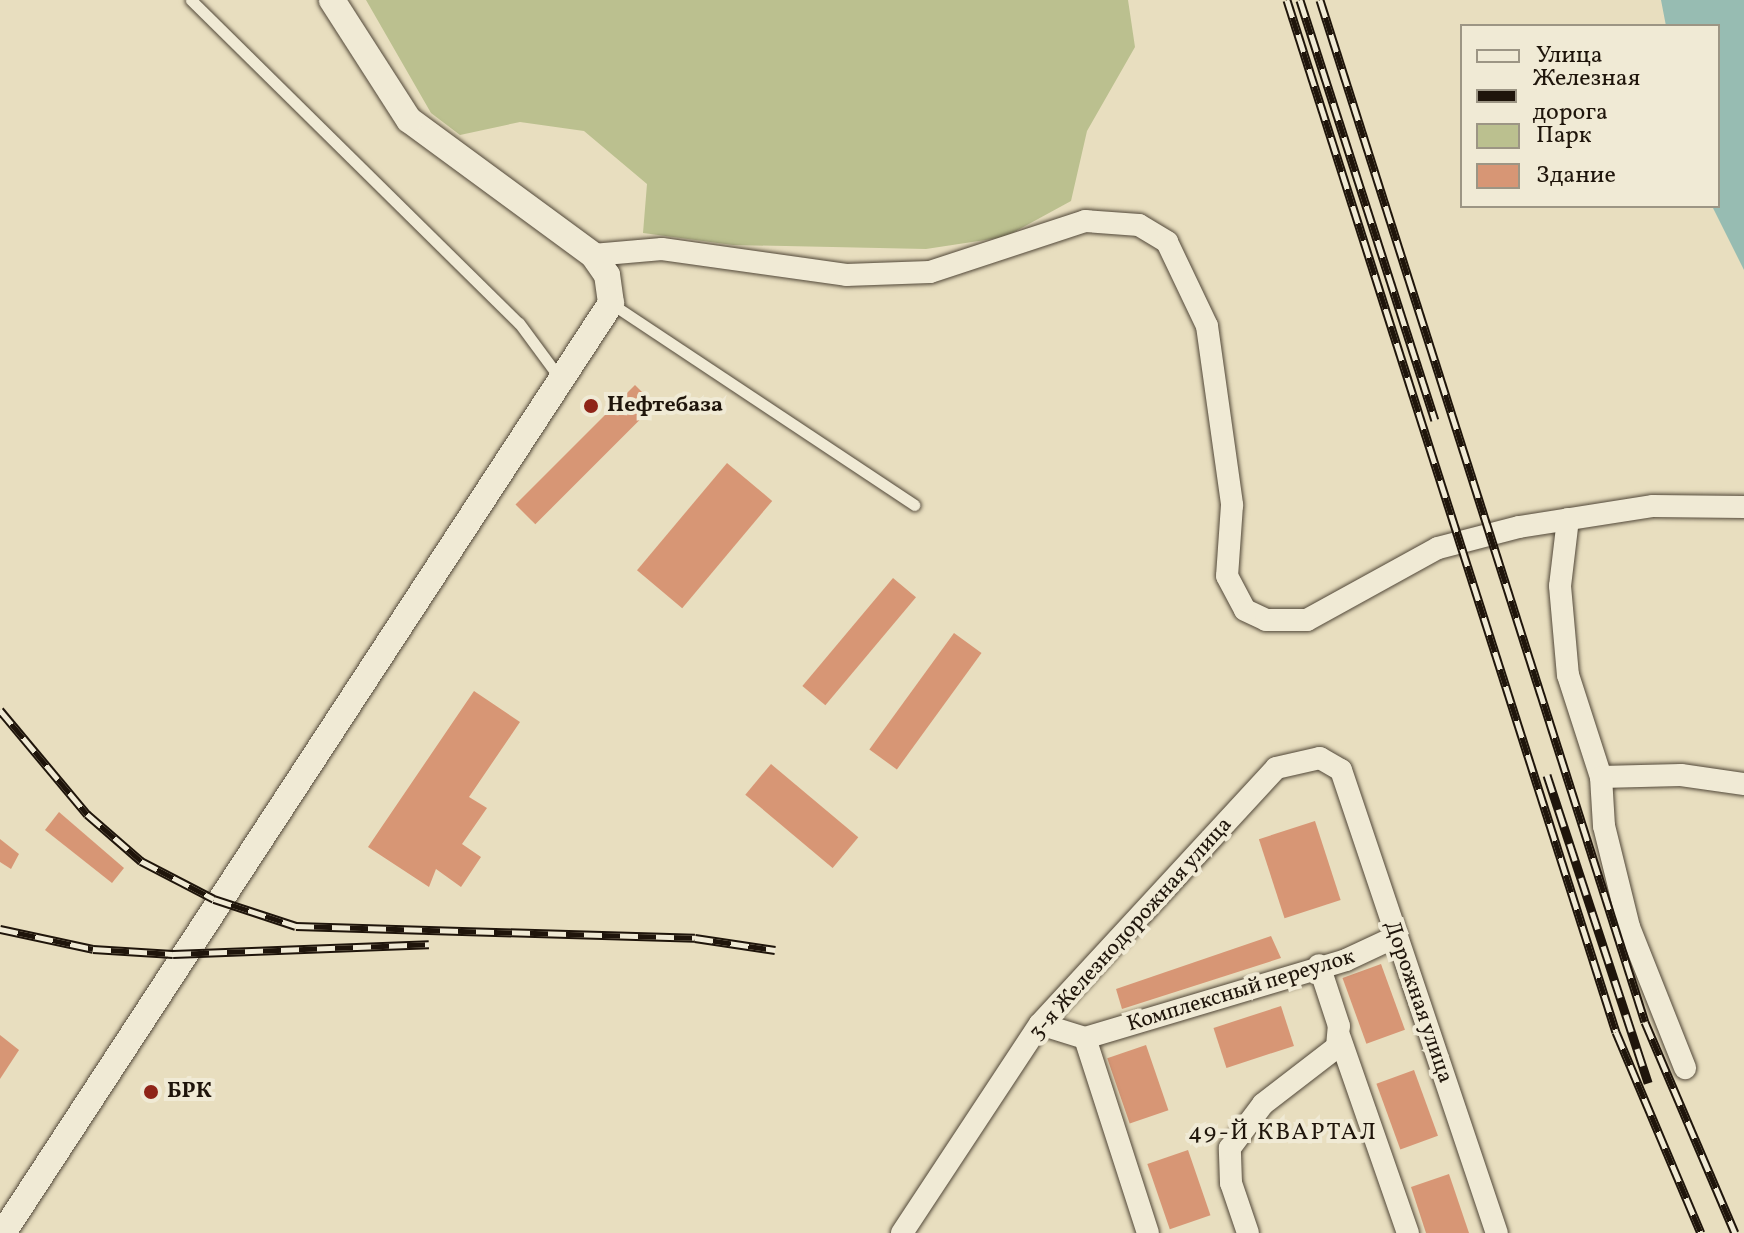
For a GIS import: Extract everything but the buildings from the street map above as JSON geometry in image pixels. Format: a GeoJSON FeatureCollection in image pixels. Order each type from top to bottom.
{"type":"FeatureCollection","features":[{"type":"Feature","properties":{"kind":"street"},"geometry":{"type":"LineString","coordinates":[[3,1233],[564,385],[611,303],[607,275],[593,255],[409,120],[332,0]]}},
{"type":"Feature","properties":{"kind":"street"},"geometry":{"type":"LineString","coordinates":[[593,255],[675,250],[846,275],[930,272],[1085,221],[1139,225],[1167,242],[1207,326],[1231,490],[1227,576],[1245,610],[1266,620],[1307,620],[1438,548],[1568,519],[1653,506],[1744,507]]}},
{"type":"Feature","properties":{"kind":"street"},"geometry":{"type":"LineString","coordinates":[[1568,519],[1560,586],[1568,675],[1601,777],[1604,826],[1629,927],[1685,1068]]}},
{"type":"Feature","properties":{"kind":"street","name":"3-я Железнодорожная улица"},"geometry":{"type":"LineString","coordinates":[[902,1233],[1040,1024],[1276,768],[1320,758],[1341,770]]}},
{"type":"Feature","properties":{"kind":"street","name":"Дорожная улица"},"geometry":{"type":"LineString","coordinates":[[1341,770],[1497,1233]]}},
{"type":"Feature","properties":{"kind":"street"},"geometry":{"type":"LineString","coordinates":[[1601,777],[1681,775],[1744,784]]}},
{"type":"Feature","properties":{"kind":"street","name":"Комплексный переулок"},"geometry":{"type":"LineString","coordinates":[[1085,1038],[1319,965],[1395,937]]}},
{"type":"Feature","properties":{"kind":"street"},"geometry":{"type":"LineString","coordinates":[[1319,965],[1340,1038],[1408,1233]]}},
{"type":"Feature","properties":{"kind":"street"},"geometry":{"type":"LineString","coordinates":[[1040,1024],[1085,1038],[1148,1233]]}},
{"type":"Feature","properties":{"kind":"street"},"geometry":{"type":"LineString","coordinates":[[1248,1233],[1231,1183],[1236,1134],[1340,1038]]}},
{"type":"Feature","properties":{"kind":"lane"},"geometry":{"type":"LineString","coordinates":[[191,0],[519,323],[564,385]]}},
{"type":"Feature","properties":{"kind":"lane"},"geometry":{"type":"LineString","coordinates":[[611,303],[914,505]]}},
{"type":"Feature","properties":{"kind":"green space"},"geometry":{"type":"Polygon","coordinates":[[[366,0],[1128,0],[1135,47],[1087,131],[1071,201],[1005,237],[926,249],[733,245],[643,233],[647,184],[584,131],[520,122],[460,135],[431,113],[366,0]]]}},
{"type":"Feature","properties":{"kind":"water"},"geometry":{"type":"Polygon","coordinates":[[[1661,0],[1744,0],[1744,270],[1713,208],[1720,208],[1720,24],[1666,24],[1661,0]]]}},
{"type":"Feature","properties":{"kind":"railway"},"geometry":{"type":"LineString","coordinates":[[1287,0],[1616,1032],[1701,1233]]}},
{"type":"Feature","properties":{"kind":"railway"},"geometry":{"type":"LineString","coordinates":[[1300,0],[1435,420]]}},
{"type":"Feature","properties":{"kind":"railway"},"geometry":{"type":"LineString","coordinates":[[1320,0],[1645,1022],[1735,1233]]}},
{"type":"Feature","properties":{"kind":"railway"},"geometry":{"type":"LineString","coordinates":[[0,710],[87,814],[141,861],[214,899],[296,926],[695,938],[775,950]]}},
{"type":"Feature","properties":{"kind":"railway"},"geometry":{"type":"LineString","coordinates":[[1547,775],[1648,1083]]}},
{"type":"Feature","properties":{"kind":"railway"},"geometry":{"type":"LineString","coordinates":[[0,929],[93,949],[173,954],[429,944]]}},
{"type":"Feature","properties":{"kind":"place","name":"Нефтебаза"},"geometry":{"type":"Point","coordinates":[591,406]}},
{"type":"Feature","properties":{"kind":"place","name":"БРК"},"geometry":{"type":"Point","coordinates":[151,1092]}},
{"type":"Feature","properties":{"kind":"district","name":"49-Й КВАРТАЛ"},"geometry":{"type":"Point","coordinates":[1283,1134]}}]}
